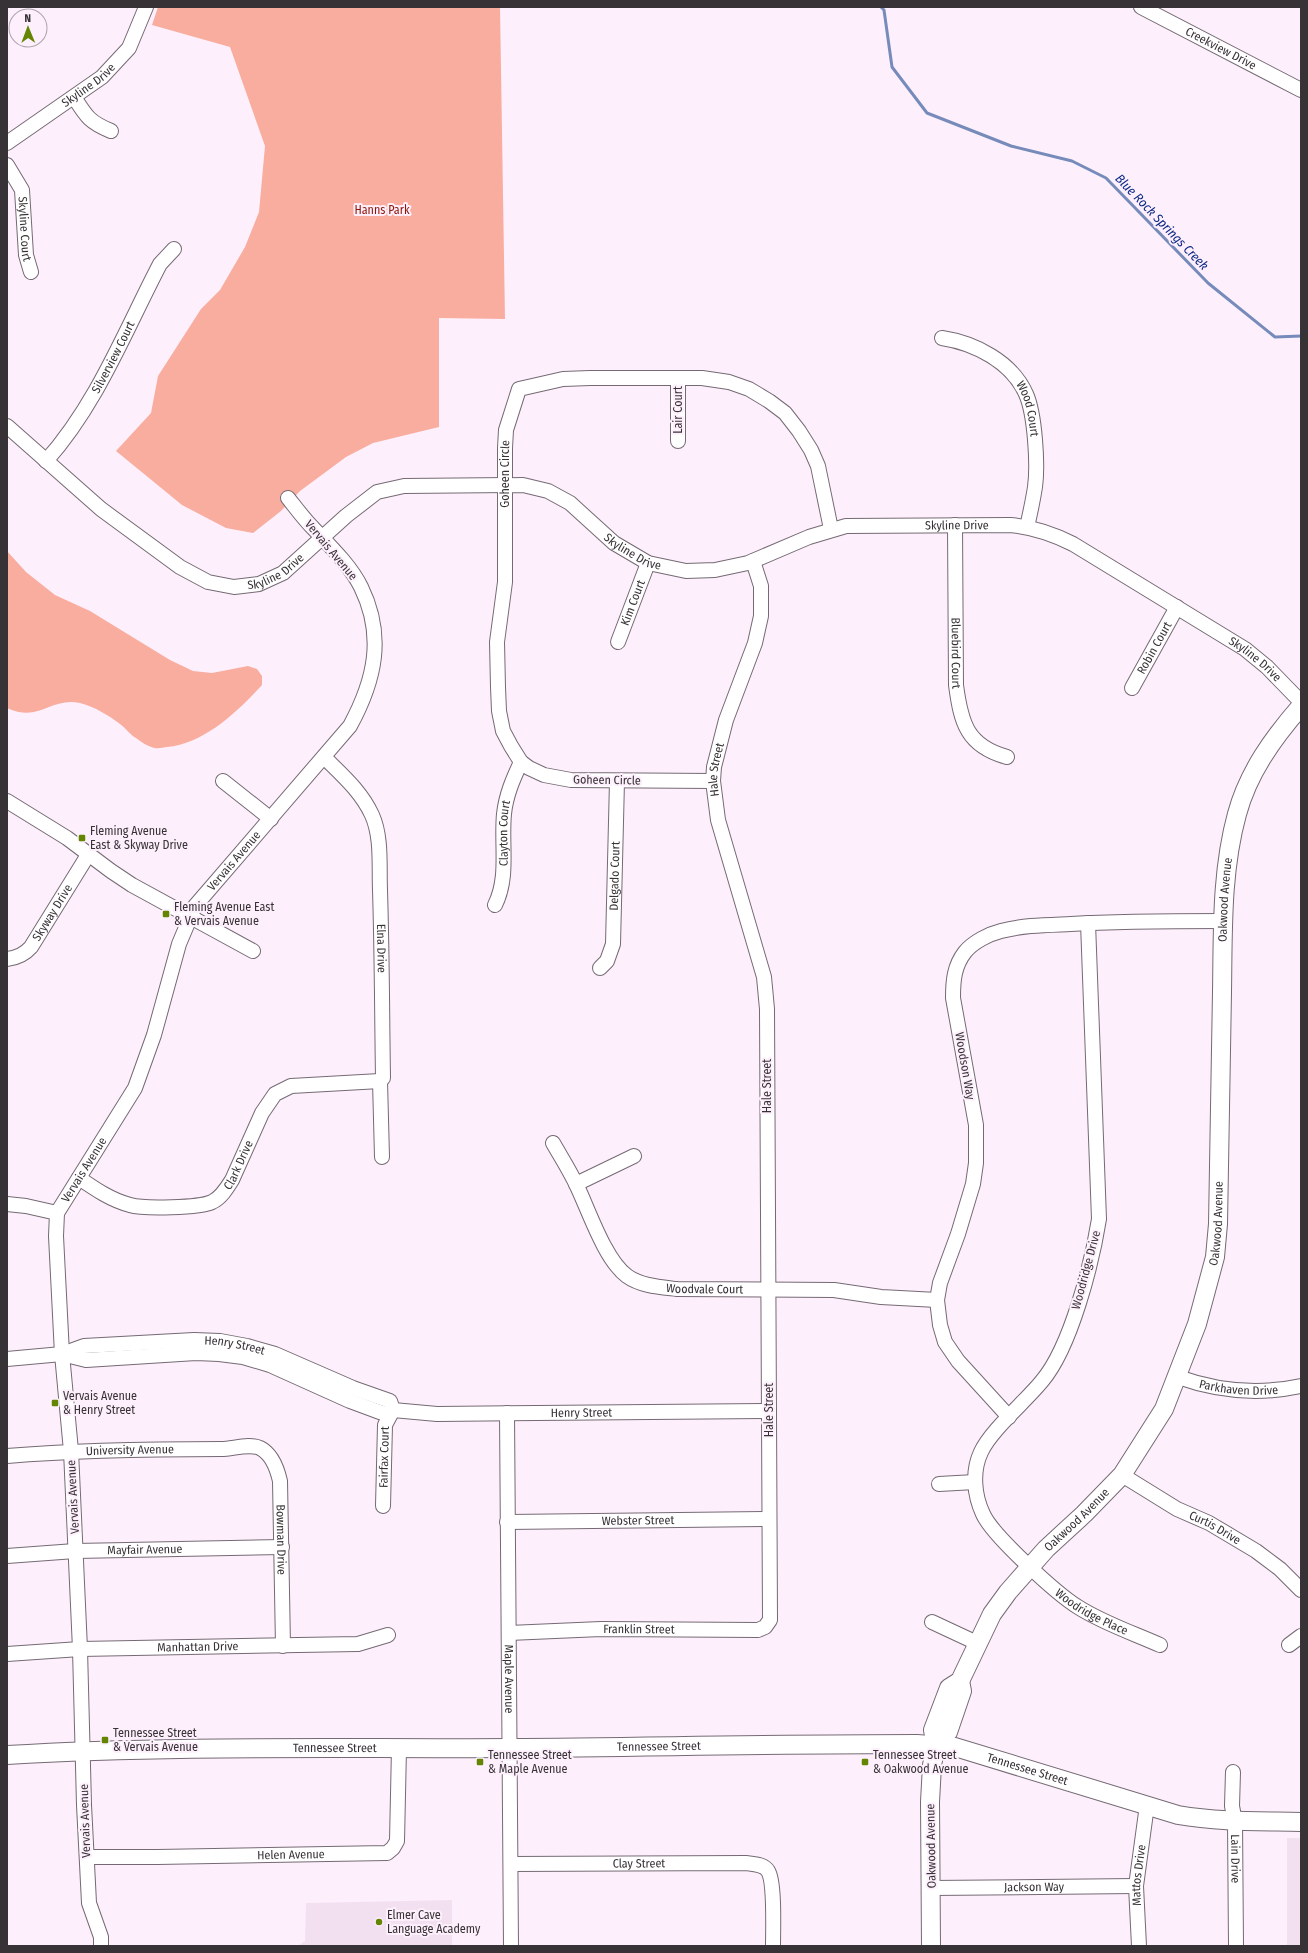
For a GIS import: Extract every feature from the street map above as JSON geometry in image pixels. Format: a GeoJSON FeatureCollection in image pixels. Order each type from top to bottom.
{"type":"FeatureCollection","features":[{"type":"Feature","properties":{"kind":"main road","name":"Oakwood Avenue"},"geometry":{"type":"LineString","coordinates":[[931,1946],[930,1802],[932,1765],[936,1746],[933,1730],[949,1688],[960,1681],[992,1614],[1008,1592],[1046,1549],[1084,1514],[1122,1475],[1164,1409],[1178,1377],[1197,1324],[1215,1257],[1218,1231],[1223,920],[1229,852],[1237,814],[1246,788],[1259,762],[1279,732],[1301,706]]}},
{"type":"Feature","properties":{"kind":"main road","name":"Tennessee Street"},"geometry":{"type":"LineString","coordinates":[[7,1755],[83,1751],[222,1748],[510,1748],[861,1744],[936,1746],[955,1747],[1178,1815],[1235,1822],[1301,1822]]}},
{"type":"Feature","properties":{"kind":"street","name":"Skyline Drive"},"geometry":{"type":"LineString","coordinates":[[7,143],[102,77],[129,48],[146,7]]}},
{"type":"Feature","properties":{"kind":"street","name":"Creekview Drive"},"geometry":{"type":"LineString","coordinates":[[1141,7],[1301,90]]}},
{"type":"Feature","properties":{"kind":"street"},"geometry":{"type":"LineString","coordinates":[[74,97],[87,117],[95,124],[111,131]]}},
{"type":"Feature","properties":{"kind":"street","name":"Skyline Court"},"geometry":{"type":"LineString","coordinates":[[7,165],[22,190],[26,256],[31,272]]}},
{"type":"Feature","properties":{"kind":"street","name":"Silverview Court"},"geometry":{"type":"LineString","coordinates":[[46,461],[74,427],[93,396],[160,264],[174,249]]}},
{"type":"Feature","properties":{"kind":"street","name":"Wood Court"},"geometry":{"type":"LineString","coordinates":[[942,338],[962,341],[992,357],[1006,368],[1026,393],[1030,405],[1035,455],[1035,486],[1028,526]]}},
{"type":"Feature","properties":{"kind":"street","name":"Lair Court"},"geometry":{"type":"LineString","coordinates":[[678,378],[678,441]]}},
{"type":"Feature","properties":{"kind":"street","name":"Goheen Circle"},"geometry":{"type":"LineString","coordinates":[[713,781],[571,780],[544,775],[529,768],[521,762],[503,731],[498,695],[497,642],[505,582],[504,485],[506,430],[519,389],[549,384],[563,379],[702,378],[729,382],[756,393],[769,400],[785,413],[811,450],[818,466],[831,529]]}},
{"type":"Feature","properties":{"kind":"street","name":"Skyline Drive"},"geometry":{"type":"LineString","coordinates":[[7,426],[101,509],[180,567],[196,577],[219,585],[247,586],[271,579],[293,566],[359,504],[377,492],[404,486],[523,485],[538,488],[558,496],[582,513],[614,544],[648,562],[669,568],[700,571],[729,568],[754,561],[831,529],[846,526],[1010,524],[1028,526],[1060,537],[1074,544],[1232,640],[1256,657],[1301,702]]}},
{"type":"Feature","properties":{"kind":"street","name":"Vervais Avenue"},"geometry":{"type":"LineString","coordinates":[[101,1946],[101,1938],[89,1903],[71,1451],[62,1354],[56,1236],[57,1213],[135,1088],[154,1035],[179,944],[190,916],[206,892],[271,819],[350,726],[361,706],[370,683],[375,643],[374,625],[361,586],[341,559],[288,498]]}},
{"type":"Feature","properties":{"kind":"street","name":"Bluebird Court"},"geometry":{"type":"LineString","coordinates":[[955,525],[956,685],[959,705],[967,731],[976,743],[991,752],[1007,757]]}},
{"type":"Feature","properties":{"kind":"street","name":"Hale Street"},"geometry":{"type":"LineString","coordinates":[[754,561],[761,586],[761,616],[755,643],[726,720],[714,767],[713,781],[718,820],[764,977],[767,1009],[770,1620],[766,1625]]}},
{"type":"Feature","properties":{"kind":"street","name":"Kim Court"},"geometry":{"type":"LineString","coordinates":[[618,642],[648,562]]}},
{"type":"Feature","properties":{"kind":"street","name":"Robin Court"},"geometry":{"type":"LineString","coordinates":[[1132,688],[1177,607]]}},
{"type":"Feature","properties":{"kind":"street","name":"Elna Drive"},"geometry":{"type":"LineString","coordinates":[[324,757],[353,785],[362,796],[373,816],[377,832],[383,1078],[380,1081],[382,1157]]}},
{"type":"Feature","properties":{"kind":"street","name":"Clayton Court"},"geometry":{"type":"LineString","coordinates":[[495,905],[502,892],[504,814],[509,787],[521,762]]}},
{"type":"Feature","properties":{"kind":"street"},"geometry":{"type":"LineString","coordinates":[[223,781],[271,819]]}},
{"type":"Feature","properties":{"kind":"street","name":"Delgado Court"},"geometry":{"type":"LineString","coordinates":[[600,968],[607,961],[613,944],[617,781]]}},
{"type":"Feature","properties":{"kind":"street"},"geometry":{"type":"LineString","coordinates":[[7,801],[67,838],[132,885],[253,951]]}},
{"type":"Feature","properties":{"kind":"street","name":"Skyway Drive"},"geometry":{"type":"LineString","coordinates":[[7,959],[25,954],[31,947],[88,854]]}},
{"type":"Feature","properties":{"kind":"street","name":"Woodson Way"},"geometry":{"type":"LineString","coordinates":[[1009,1417],[958,1361],[945,1342],[940,1325],[936,1300],[940,1283],[958,1234],[972,1184],[976,1163],[976,1125],[953,998],[953,976],[958,964],[965,951],[982,938],[1000,931],[1026,926],[1223,920]]}},
{"type":"Feature","properties":{"kind":"street","name":"Woodridge Drive"},"geometry":{"type":"LineString","coordinates":[[1030,1568],[993,1529],[983,1516],[978,1502],[975,1482],[977,1464],[981,1451],[1009,1417],[1043,1380],[1062,1346],[1090,1264],[1099,1219],[1088,923]]}},
{"type":"Feature","properties":{"kind":"street","name":"Clark Drive"},"geometry":{"type":"LineString","coordinates":[[79,1178],[109,1196],[132,1206],[186,1207],[213,1202],[226,1190],[232,1180],[262,1113],[275,1094],[291,1086],[380,1081]]}},
{"type":"Feature","properties":{"kind":"street","name":"Woodvale Court"},"geometry":{"type":"LineString","coordinates":[[553,1143],[576,1184],[611,1258],[626,1276],[635,1281],[656,1287],[677,1289],[834,1290],[881,1297],[936,1300]]}},
{"type":"Feature","properties":{"kind":"street"},"geometry":{"type":"LineString","coordinates":[[576,1184],[634,1156]]}},
{"type":"Feature","properties":{"kind":"street"},"geometry":{"type":"LineString","coordinates":[[7,1204],[26,1206],[57,1213]]}},
{"type":"Feature","properties":{"kind":"street","name":"Henry Street"},"geometry":{"type":"LineString","coordinates":[[7,1358],[62,1354],[86,1360],[196,1354],[219,1354],[243,1357],[270,1365],[350,1401],[385,1414],[393,1410],[437,1414],[769,1411]]}},
{"type":"Feature","properties":{"kind":"street","name":"Parkhaven Drive"},"geometry":{"type":"LineString","coordinates":[[1178,1377],[1201,1385],[1256,1392],[1301,1386]]}},
{"type":"Feature","properties":{"kind":"street","name":"Fairfax Court"},"geometry":{"type":"LineString","coordinates":[[383,1506],[385,1426],[393,1410]]}},
{"type":"Feature","properties":{"kind":"street","name":"Maple Avenue"},"geometry":{"type":"LineString","coordinates":[[507,1413],[511,1946]]}},
{"type":"Feature","properties":{"kind":"street","name":"University Avenue"},"geometry":{"type":"LineString","coordinates":[[7,1456],[71,1451],[230,1449],[253,1446]]}},
{"type":"Feature","properties":{"kind":"street","name":"Bowman Drive"},"geometry":{"type":"LineString","coordinates":[[253,1446],[268,1454],[277,1469],[281,1503],[283,1646]]}},
{"type":"Feature","properties":{"kind":"street","name":"Curtis Drive"},"geometry":{"type":"LineString","coordinates":[[1122,1475],[1177,1509],[1215,1526],[1256,1550],[1280,1569],[1301,1590]]}},
{"type":"Feature","properties":{"kind":"street"},"geometry":{"type":"LineString","coordinates":[[939,1484],[975,1482]]}},
{"type":"Feature","properties":{"kind":"street","name":"Webster Street"},"geometry":{"type":"LineString","coordinates":[[507,1522],[769,1519]]}},
{"type":"Feature","properties":{"kind":"street","name":"Mayfair Avenue"},"geometry":{"type":"LineString","coordinates":[[7,1556],[75,1551],[282,1546]]}},
{"type":"Feature","properties":{"kind":"street","name":"Woodridge Place"},"geometry":{"type":"LineString","coordinates":[[1030,1568],[1076,1606],[1096,1617],[1160,1645]]}},
{"type":"Feature","properties":{"kind":"street"},"geometry":{"type":"LineString","coordinates":[[932,1622],[977,1643]]}},
{"type":"Feature","properties":{"kind":"street","name":"Franklin Street"},"geometry":{"type":"LineString","coordinates":[[509,1633],[601,1629],[758,1630],[766,1625]]}},
{"type":"Feature","properties":{"kind":"street","name":"Manhattan Drive"},"geometry":{"type":"LineString","coordinates":[[7,1654],[80,1649],[358,1644],[388,1635]]}},
{"type":"Feature","properties":{"kind":"street"},"geometry":{"type":"LineString","coordinates":[[1289,1645],[1301,1636]]}},
{"type":"Feature","properties":{"kind":"street","name":"Helen Avenue"},"geometry":{"type":"LineString","coordinates":[[87,1857],[157,1858],[387,1853],[393,1848],[397,1841],[399,1748]]}},
{"type":"Feature","properties":{"kind":"street","name":"Lain Drive"},"geometry":{"type":"LineString","coordinates":[[1233,1772],[1232,1806],[1235,1822],[1236,1946]]}},
{"type":"Feature","properties":{"kind":"street","name":"Mattos Drive"},"geometry":{"type":"LineString","coordinates":[[1139,1946],[1136,1886],[1147,1805]]}},
{"type":"Feature","properties":{"kind":"street","name":"Clay Street"},"geometry":{"type":"LineString","coordinates":[[511,1864],[746,1863],[762,1866],[769,1872],[772,1885],[773,1946]]}},
{"type":"Feature","properties":{"kind":"street","name":"Jackson Way"},"geometry":{"type":"LineString","coordinates":[[931,1888],[1136,1886]]}},
{"type":"Feature","properties":{"kind":"shaded area"},"geometry":{"type":"Polygon","coordinates":[[[1287,1838],[1301,1838],[1301,1946],[1287,1946],[1287,1838]]]}},
{"type":"Feature","properties":{"kind":"shaded area","name":"Elmer Cave Language Academy"},"geometry":{"type":"Polygon","coordinates":[[[452,1900],[452,1946],[298,1946],[305,1941],[306,1903],[452,1900]]]}},
{"type":"Feature","properties":{"kind":"green space","name":"Hanns Park"},"geometry":{"type":"Polygon","coordinates":[[[158,7],[500,7],[505,319],[439,318],[439,427],[373,443],[346,457],[300,491],[281,511],[253,533],[226,528],[182,505],[116,451],[151,413],[158,376],[201,309],[220,290],[245,247],[259,212],[265,146],[230,47],[152,25],[158,7]]]}},
{"type":"Feature","properties":{"kind":"green space"},"geometry":{"type":"Polygon","coordinates":[[[7,551],[26,572],[55,595],[90,611],[170,660],[193,671],[212,673],[248,666],[257,669],[262,676],[262,685],[242,706],[207,733],[181,744],[160,748],[145,744],[111,718],[85,704],[70,702],[61,703],[28,713],[18,712],[7,708],[7,551]]]}},
{"type":"Feature","properties":{"kind":"waterway","name":"Blue Rock Springs Creek"},"geometry":{"type":"LineString","coordinates":[[881,7],[884,10],[892,67],[927,113],[1011,146],[1072,161],[1106,178],[1208,283],[1275,337],[1301,336]]}},
{"type":"Feature","properties":{"kind":"place","name":"Fleming Avenue East & Skyway Drive"},"geometry":{"type":"Point","coordinates":[82,838]}},
{"type":"Feature","properties":{"kind":"place","name":"Fleming Avenue East & Vervais Avenue"},"geometry":{"type":"Point","coordinates":[166,914]}},
{"type":"Feature","properties":{"kind":"place","name":"Vervais Avenue & Henry Street"},"geometry":{"type":"Point","coordinates":[55,1403]}},
{"type":"Feature","properties":{"kind":"place","name":"Tennessee Street & Vervais Avenue"},"geometry":{"type":"Point","coordinates":[105,1740]}},
{"type":"Feature","properties":{"kind":"place","name":"Tennessee Street & Maple Avenue"},"geometry":{"type":"Point","coordinates":[480,1762]}},
{"type":"Feature","properties":{"kind":"place","name":"Tennessee Street & Oakwood Avenue"},"geometry":{"type":"Point","coordinates":[865,1762]}},
{"type":"Feature","properties":{"kind":"place","name":"Elmer Cave Language Academy"},"geometry":{"type":"Point","coordinates":[379,1922]}}]}
